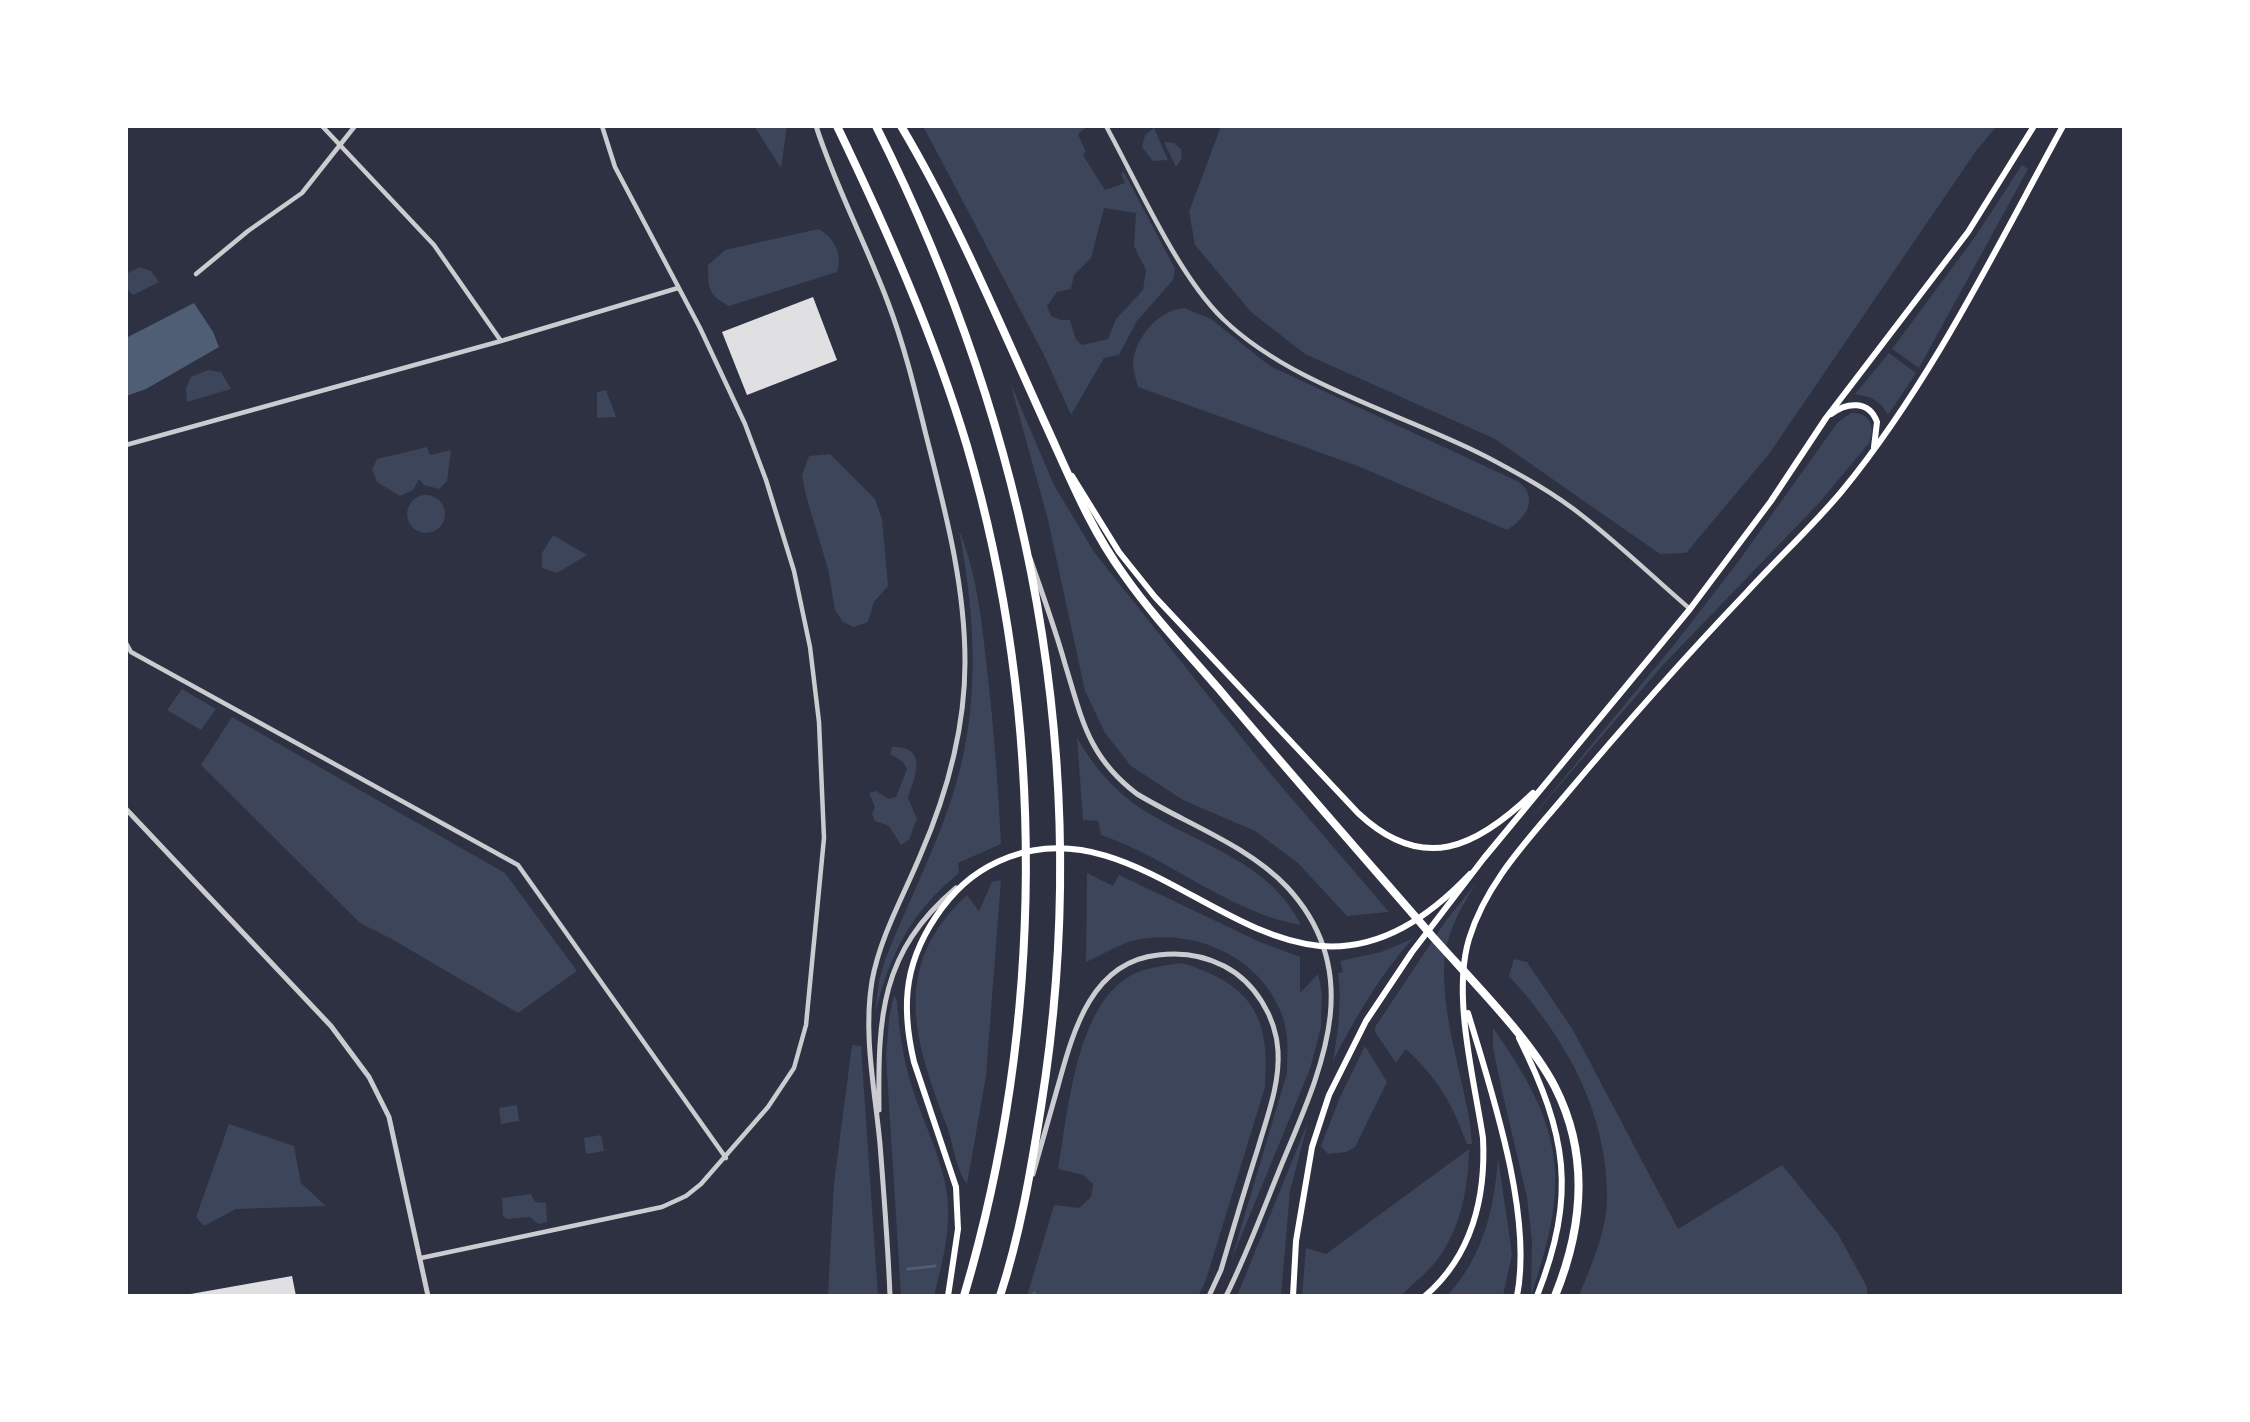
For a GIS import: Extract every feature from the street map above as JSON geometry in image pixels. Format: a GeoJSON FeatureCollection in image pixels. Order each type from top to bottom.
{"type":"FeatureCollection","features":[{"type":"Feature","properties":{"kind":"highway"},"geometry":{"type":"LineString","coordinates":[[837,126],[913,293],[966,445],[986,518],[1002,596],[1016,695],[1026,850],[1020,994],[1014,1066],[989,1205],[964,1296]]}},
{"type":"Feature","properties":{"kind":"highway"},"geometry":{"type":"LineString","coordinates":[[876,126],[944,276],[973,352],[1000,437],[1030,556],[1051,694],[1058,784],[1060,881],[1055,997],[1048,1068],[1022,1213],[1000,1296]]}},
{"type":"Feature","properties":{"kind":"highway"},"geometry":{"type":"LineString","coordinates":[[901,126],[965,247],[1088,519],[1126,579],[1312,799],[1488,1000],[1545,1070],[1556,1089],[1574,1139],[1580,1187],[1576,1232],[1555,1296]]}},
{"type":"Feature","properties":{"kind":"main road"},"geometry":{"type":"LineString","coordinates":[[1293,1296],[1296,1241],[1310,1156],[1336,1078],[1366,1021],[1412,952],[1484,858],[1690,609],[1771,501],[1826,418],[1968,232],[2034,126]]}},
{"type":"Feature","properties":{"kind":"main road"},"geometry":{"type":"LineString","coordinates":[[1425,1296],[1454,1263],[1466,1242],[1474,1222],[1483,1182],[1483,1138],[1462,976],[1465,954],[1488,896],[1524,845],[1610,744],[1684,659],[1812,525],[1871,455],[1932,363],[2063,126]]}},
{"type":"Feature","properties":{"kind":"main road"},"geometry":{"type":"LineString","coordinates":[[1826,418],[1848,405],[1864,406],[1870,410],[1877,422],[1878,431],[1871,455]]}},
{"type":"Feature","properties":{"kind":"main road"},"geometry":{"type":"LineString","coordinates":[[1060,457],[1119,552],[1155,597],[1358,813],[1383,835],[1396,842],[1422,848],[1462,843],[1477,837],[1525,801],[1553,774]]}},
{"type":"Feature","properties":{"kind":"main road"},"geometry":{"type":"LineString","coordinates":[[948,1296],[958,1229],[956,1188],[914,1062],[906,1022],[906,1007],[907,986],[922,936],[957,888],[976,873],[1018,854],[1038,850],[1073,850],[1111,858],[1278,936],[1299,943],[1341,946],[1392,934],[1417,921],[1450,895],[1484,858]]}},
{"type":"Feature","properties":{"kind":"main road"},"geometry":{"type":"LineString","coordinates":[[1463,996],[1493,1099],[1511,1178],[1522,1263],[1517,1296]]}},
{"type":"Feature","properties":{"kind":"main road"},"geometry":{"type":"LineString","coordinates":[[1518,1036],[1544,1090],[1559,1139],[1562,1163],[1562,1208],[1558,1230],[1537,1296]]}},
{"type":"Feature","properties":{"kind":"street"},"geometry":{"type":"LineString","coordinates":[[322,126],[434,245],[501,341]]}},
{"type":"Feature","properties":{"kind":"street"},"geometry":{"type":"LineString","coordinates":[[196,274],[248,231],[302,193],[355,126]]}},
{"type":"Feature","properties":{"kind":"street"},"geometry":{"type":"LineString","coordinates":[[421,1258],[662,1207],[686,1196],[726,1158],[785,1083],[804,1040],[824,851],[819,722],[810,647],[794,571],[766,480],[719,367],[615,167],[602,126]]}},
{"type":"Feature","properties":{"kind":"street"},"geometry":{"type":"LineString","coordinates":[[816,126],[888,303],[911,377],[946,512],[957,566],[963,616],[964,694],[954,759],[936,820],[885,936],[872,981],[869,1025],[890,1296]]}},
{"type":"Feature","properties":{"kind":"street"},"geometry":{"type":"LineString","coordinates":[[1106,126],[1184,267],[1210,305],[1230,326],[1291,367],[1485,456],[1538,484],[1583,516],[1690,609]]}},
{"type":"Feature","properties":{"kind":"street"},"geometry":{"type":"LineString","coordinates":[[126,445],[501,341],[678,288]]}},
{"type":"Feature","properties":{"kind":"street"},"geometry":{"type":"LineString","coordinates":[[1030,556],[1066,664],[1079,713],[1098,755],[1116,776],[1137,794],[1266,869],[1287,886],[1308,916],[1329,968],[1332,1013],[1321,1066],[1226,1296]]}},
{"type":"Feature","properties":{"kind":"street"},"geometry":{"type":"LineString","coordinates":[[126,643],[138,655],[518,865],[726,1158]]}},
{"type":"Feature","properties":{"kind":"street"},"geometry":{"type":"LineString","coordinates":[[126,809],[331,1026],[359,1062],[382,1099],[389,1117],[428,1296]]}},
{"type":"Feature","properties":{"kind":"street"},"geometry":{"type":"LineString","coordinates":[[880,1144],[878,1048],[888,987],[911,936],[934,906],[957,888]]}},
{"type":"Feature","properties":{"kind":"street"},"geometry":{"type":"LineString","coordinates":[[1022,1213],[1073,1036],[1086,1005],[1098,988],[1129,963],[1151,956],[1171,953],[1210,959],[1243,980],[1267,1010],[1275,1030],[1278,1068],[1267,1118],[1221,1270],[1209,1296]]}},
{"type":"Feature","properties":{"kind":"shaded area"},"geometry":{"type":"Polygon","coordinates":[[[754,126],[787,126],[781,168],[754,126]]]}},
{"type":"Feature","properties":{"kind":"shaded area"},"geometry":{"type":"Polygon","coordinates":[[[923,126],[1088,126],[1078,134],[1086,152],[1083,155],[1105,190],[1125,183],[1121,174],[1124,172],[1175,269],[1173,280],[1137,321],[1119,355],[1104,358],[1071,415],[1043,353],[923,126]],[[1104,208],[1091,258],[1074,275],[1071,289],[1057,292],[1047,306],[1051,316],[1061,320],[1070,320],[1076,340],[1082,345],[1108,339],[1116,319],[1143,290],[1146,270],[1134,246],[1136,213],[1104,208]]]}},
{"type":"Feature","properties":{"kind":"shaded area"},"geometry":{"type":"Polygon","coordinates":[[[1221,126],[1997,126],[1976,151],[1769,454],[1686,553],[1660,554],[1495,439],[1305,354],[1251,312],[1195,245],[1189,212],[1221,126]]]}},
{"type":"Feature","properties":{"kind":"shaded area"},"geometry":{"type":"Polygon","coordinates":[[[1154,128],[1168,160],[1153,161],[1142,147],[1145,135],[1154,128]]]}},
{"type":"Feature","properties":{"kind":"shaded area"},"geometry":{"type":"Polygon","coordinates":[[[1164,142],[1174,143],[1181,149],[1182,158],[1176,167],[1164,142]]]}},
{"type":"Feature","properties":{"kind":"shaded area"},"geometry":{"type":"Polygon","coordinates":[[[2022,165],[2028,169],[1919,368],[1892,349],[1975,237],[2022,165]]]}},
{"type":"Feature","properties":{"kind":"shaded area"},"geometry":{"type":"Polygon","coordinates":[[[818,229],[829,236],[836,247],[839,259],[837,272],[729,306],[713,294],[708,280],[708,265],[725,250],[818,229]]]}},
{"type":"Feature","properties":{"kind":"shaded area"},"geometry":{"type":"Polygon","coordinates":[[[140,267],[151,271],[159,282],[133,295],[126,288],[126,274],[140,267]]]}},
{"type":"Feature","properties":{"kind":"shaded area"},"geometry":{"type":"Polygon","coordinates":[[[194,303],[213,332],[219,347],[146,389],[126,396],[126,338],[194,303]]]}},
{"type":"Feature","properties":{"kind":"shaded area"},"geometry":{"type":"Polygon","coordinates":[[[1184,308],[1211,319],[1270,366],[1519,482],[1529,495],[1528,508],[1507,530],[1360,467],[1138,387],[1133,363],[1143,335],[1165,314],[1184,308]]]}},
{"type":"Feature","properties":{"kind":"shaded area"},"geometry":{"type":"Polygon","coordinates":[[[1889,353],[1916,373],[1888,415],[1874,400],[1855,394],[1889,353]]]}},
{"type":"Feature","properties":{"kind":"shaded area"},"geometry":{"type":"Polygon","coordinates":[[[208,370],[221,372],[231,389],[187,402],[186,388],[191,377],[208,370]]]}},
{"type":"Feature","properties":{"kind":"shaded area"},"geometry":{"type":"Polygon","coordinates":[[[1010,382],[1054,485],[1094,552],[1269,772],[1389,912],[1347,916],[1298,863],[1255,831],[1183,800],[1131,766],[1105,733],[1085,691],[1048,520],[1010,382]]]}},
{"type":"Feature","properties":{"kind":"shaded area"},"geometry":{"type":"Polygon","coordinates":[[[606,390],[616,417],[597,418],[597,392],[606,390]]]}},
{"type":"Feature","properties":{"kind":"shaded area"},"geometry":{"type":"Polygon","coordinates":[[[1851,413],[1863,415],[1870,422],[1872,431],[1869,443],[1819,503],[1663,665],[1522,829],[1673,646],[1735,566],[1838,422],[1851,413]]]}},
{"type":"Feature","properties":{"kind":"shaded area"},"geometry":{"type":"Polygon","coordinates":[[[427,447],[430,455],[451,450],[447,481],[439,489],[424,485],[419,479],[413,490],[400,496],[377,482],[372,469],[377,459],[427,447]]]}},
{"type":"Feature","properties":{"kind":"shaded area"},"geometry":{"type":"Polygon","coordinates":[[[830,454],[875,499],[882,519],[888,586],[874,602],[868,622],[854,627],[843,622],[835,610],[828,569],[802,475],[809,456],[830,454]]]}},
{"type":"Feature","properties":{"kind":"shaded area"},"geometry":{"type":"Polygon","coordinates":[[[426,495],[433,496],[439,501],[444,507],[444,521],[439,527],[433,532],[426,533],[419,532],[413,527],[408,521],[407,514],[408,507],[413,501],[419,496],[426,495]]]}},
{"type":"Feature","properties":{"kind":"shaded area"},"geometry":{"type":"Polygon","coordinates":[[[959,530],[970,564],[981,616],[994,735],[1001,844],[958,863],[959,873],[927,903],[915,919],[895,954],[875,1014],[879,980],[885,960],[944,820],[961,767],[967,733],[973,666],[972,632],[959,530]]]}},
{"type":"Feature","properties":{"kind":"shaded area"},"geometry":{"type":"Polygon","coordinates":[[[553,535],[587,555],[557,573],[542,568],[542,553],[553,535]]]}},
{"type":"Feature","properties":{"kind":"shaded area"},"geometry":{"type":"Polygon","coordinates":[[[182,689],[216,709],[201,730],[167,710],[182,689]]]}},
{"type":"Feature","properties":{"kind":"shaded area"},"geometry":{"type":"Polygon","coordinates":[[[232,717],[505,873],[577,971],[518,1013],[390,938],[360,923],[201,765],[232,717]]]}},
{"type":"Feature","properties":{"kind":"shaded area"},"geometry":{"type":"Polygon","coordinates":[[[1077,738],[1099,769],[1124,796],[1145,811],[1252,870],[1271,885],[1287,903],[1301,925],[1275,919],[1224,897],[1151,857],[1101,835],[1098,821],[1083,820],[1077,738]]]}},
{"type":"Feature","properties":{"kind":"shaded area"},"geometry":{"type":"Polygon","coordinates":[[[892,747],[904,748],[911,752],[916,764],[914,781],[908,798],[917,819],[909,840],[901,845],[889,826],[875,821],[872,814],[875,807],[869,793],[876,791],[889,799],[896,797],[907,769],[903,762],[890,754],[892,747]]]}},
{"type":"Feature","properties":{"kind":"shaded area"},"geometry":{"type":"Polygon","coordinates":[[[1087,873],[1113,886],[1119,875],[1260,942],[1300,957],[1300,993],[1318,974],[1322,993],[1321,1027],[1310,1069],[1231,1261],[1287,1073],[1287,1039],[1283,1018],[1260,978],[1243,963],[1223,951],[1201,943],[1179,938],[1132,941],[1086,962],[1087,873]]]}},
{"type":"Feature","properties":{"kind":"shaded area"},"geometry":{"type":"Polygon","coordinates":[[[1001,880],[986,1076],[967,1184],[958,1164],[918,1033],[916,1004],[918,976],[927,949],[943,922],[967,895],[979,911],[992,882],[1001,880]]]}},
{"type":"Feature","properties":{"kind":"shaded area"},"geometry":{"type":"Polygon","coordinates":[[[1476,883],[1449,936],[1444,975],[1448,1018],[1470,1124],[1472,1144],[1467,1144],[1450,1104],[1435,1081],[1406,1049],[1396,1063],[1375,1032],[1375,1027],[1445,922],[1476,883]]]}},
{"type":"Feature","properties":{"kind":"shaded area"},"geometry":{"type":"Polygon","coordinates":[[[1412,939],[1369,997],[1333,1061],[1338,1028],[1338,973],[1343,972],[1340,961],[1381,952],[1412,939]]]}},
{"type":"Feature","properties":{"kind":"shaded area"},"geometry":{"type":"Polygon","coordinates":[[[1514,959],[1527,962],[1573,1030],[1678,1229],[1782,1165],[1838,1234],[1867,1287],[1867,1296],[1579,1296],[1597,1249],[1606,1212],[1605,1168],[1600,1137],[1580,1079],[1565,1051],[1549,1025],[1509,976],[1514,959]]]}},
{"type":"Feature","properties":{"kind":"shaded area"},"geometry":{"type":"Polygon","coordinates":[[[1182,963],[1206,971],[1225,981],[1252,1006],[1260,1022],[1266,1062],[1265,1087],[1206,1280],[1198,1296],[1027,1296],[1054,1205],[1079,1208],[1091,1197],[1093,1184],[1083,1175],[1058,1169],[1076,1066],[1095,1016],[1108,995],[1125,979],[1138,972],[1182,963]]]}},
{"type":"Feature","properties":{"kind":"shaded area"},"geometry":{"type":"Polygon","coordinates":[[[894,995],[897,1001],[902,1044],[909,1076],[939,1160],[948,1205],[946,1240],[934,1296],[901,1296],[886,1057],[889,1018],[894,995]]]}},
{"type":"Feature","properties":{"kind":"shaded area"},"geometry":{"type":"Polygon","coordinates":[[[1493,1028],[1535,1096],[1547,1126],[1554,1156],[1555,1186],[1552,1219],[1531,1296],[1532,1241],[1527,1198],[1493,1048],[1493,1028]]]}},
{"type":"Feature","properties":{"kind":"shaded area"},"geometry":{"type":"Polygon","coordinates":[[[852,1045],[861,1046],[878,1296],[828,1296],[834,1183],[852,1045]]]}},
{"type":"Feature","properties":{"kind":"shaded area"},"geometry":{"type":"Polygon","coordinates":[[[1365,1046],[1387,1082],[1355,1147],[1346,1152],[1328,1154],[1321,1146],[1340,1097],[1365,1046]]]}},
{"type":"Feature","properties":{"kind":"shaded area"},"geometry":{"type":"Polygon","coordinates":[[[517,1105],[519,1121],[501,1124],[499,1108],[517,1105]]]}},
{"type":"Feature","properties":{"kind":"shaded area"},"geometry":{"type":"Polygon","coordinates":[[[1308,1122],[1290,1191],[1281,1296],[1237,1296],[1308,1122]]]}},
{"type":"Feature","properties":{"kind":"shaded area"},"geometry":{"type":"Polygon","coordinates":[[[229,1124],[294,1146],[301,1183],[326,1206],[236,1209],[204,1226],[196,1217],[229,1124]]]}},
{"type":"Feature","properties":{"kind":"shaded area"},"geometry":{"type":"Polygon","coordinates":[[[601,1135],[604,1151],[586,1154],[584,1138],[601,1135]]]}},
{"type":"Feature","properties":{"kind":"shaded area"},"geometry":{"type":"Polygon","coordinates":[[[1469,1149],[1466,1187],[1457,1223],[1440,1256],[1428,1271],[1405,1292],[1399,1296],[1381,1298],[1302,1296],[1306,1248],[1326,1254],[1469,1149]]]}},
{"type":"Feature","properties":{"kind":"shaded area"},"geometry":{"type":"Polygon","coordinates":[[[1498,1158],[1512,1254],[1503,1296],[1447,1296],[1470,1265],[1478,1249],[1490,1214],[1498,1158]]]}},
{"type":"Feature","properties":{"kind":"shaded area"},"geometry":{"type":"Polygon","coordinates":[[[531,1194],[535,1202],[546,1203],[547,1222],[538,1224],[530,1217],[507,1219],[503,1216],[502,1198],[531,1194]]]}},
{"type":"Feature","properties":{"kind":"building"},"geometry":{"type":"Polygon","coordinates":[[[813,297],[837,360],[747,395],[722,332],[813,297]]]}},
{"type":"Feature","properties":{"kind":"building"},"geometry":{"type":"Polygon","coordinates":[[[292,1276],[296,1296],[185,1296],[185,1295],[292,1276]]]}},
{"type":"Feature","properties":{"kind":"waterway"},"geometry":{"type":"LineString","coordinates":[[908,1269],[935,1266]]}},
{"type":"Feature","properties":{"kind":"waterway"},"geometry":{"type":"LineString","coordinates":[[1034,1293],[1037,1296]]}}]}
